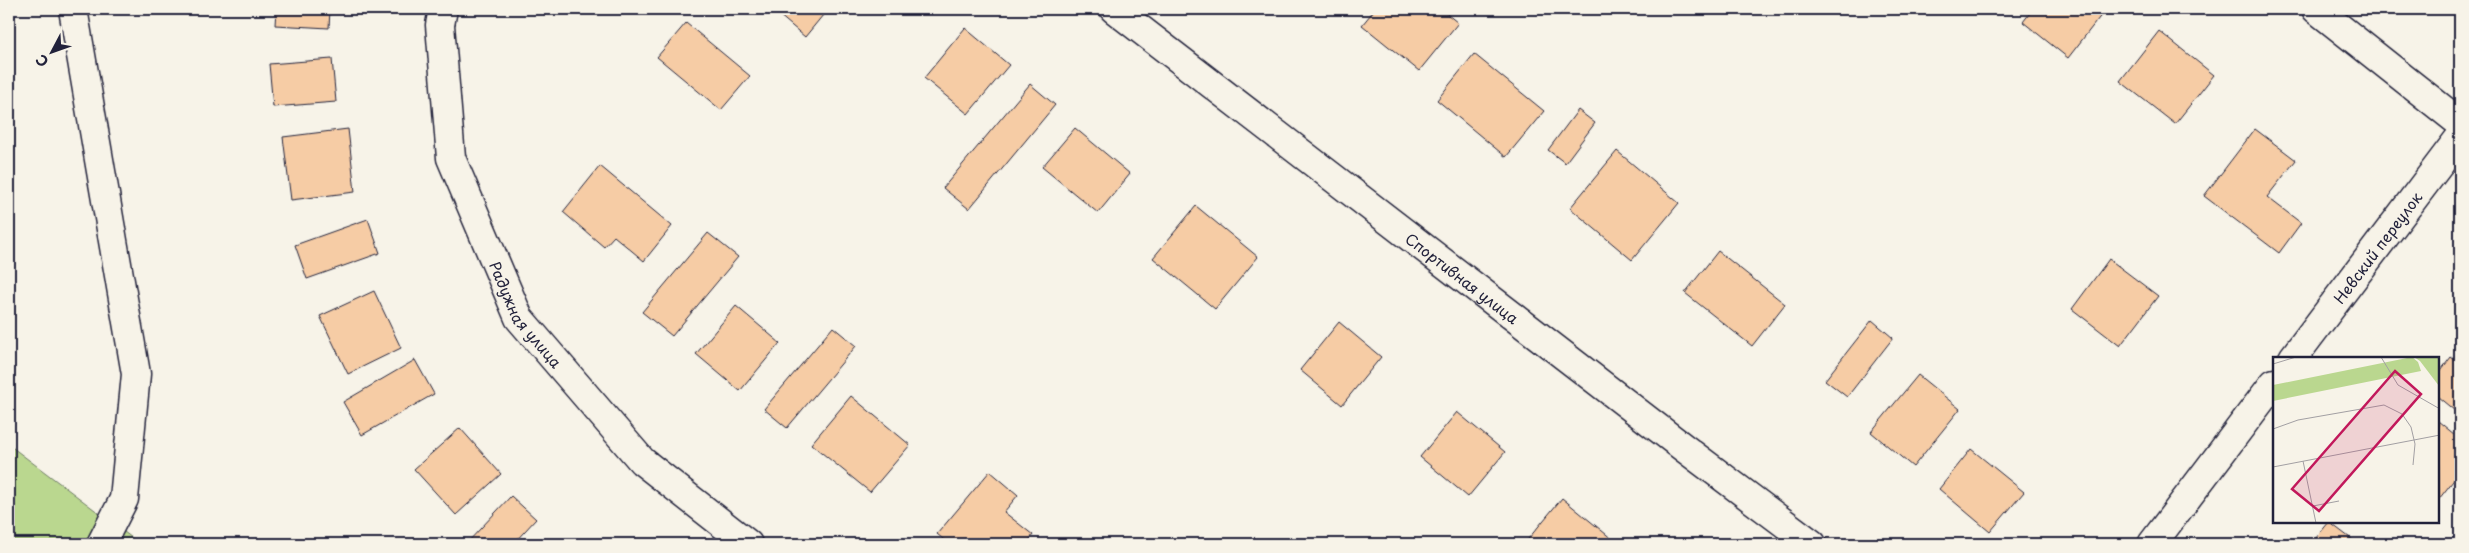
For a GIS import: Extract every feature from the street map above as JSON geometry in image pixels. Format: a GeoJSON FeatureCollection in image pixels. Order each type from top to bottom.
{"type":"FeatureCollection","features":[{"type":"Feature","properties":{"kind":"street"},"geometry":{"type":"LineString","coordinates":[[73,9],[136,374],[124,499],[101,544]]}},
{"type":"Feature","properties":{"kind":"street","name":"Радужная улица"},"geometry":{"type":"LineString","coordinates":[[443,9],[440,25],[451,158],[519,318],[642,461],[748,544]]}},
{"type":"Feature","properties":{"kind":"street","name":"Спортивная улица"},"geometry":{"type":"LineString","coordinates":[[1114,9],[1684,448],[1812,544]]}},
{"type":"Feature","properties":{"kind":"street"},"geometry":{"type":"LineString","coordinates":[[2316,9],[2460,123]]}},
{"type":"Feature","properties":{"kind":"street","name":"Невский переулок"},"geometry":{"type":"LineString","coordinates":[[2294,357],[2460,137]]}},
{"type":"Feature","properties":{"kind":"street"},"geometry":{"type":"LineString","coordinates":[[2152,544],[2273,384]]}},
{"type":"Feature","properties":{"kind":"green space"},"geometry":{"type":"Polygon","coordinates":[[[9,445],[140,544],[9,544],[9,445]]]}},
{"type":"Feature","properties":{"kind":"building"},"geometry":{"type":"Polygon","coordinates":[[[276,9],[330,9],[329,28],[275,25],[276,9]]]}},
{"type":"Feature","properties":{"kind":"building"},"geometry":{"type":"Polygon","coordinates":[[[772,9],[828,9],[805,37],[772,9]]]}},
{"type":"Feature","properties":{"kind":"building"},"geometry":{"type":"Polygon","coordinates":[[[1375,9],[1441,9],[1458,23],[1419,71],[1362,25],[1375,9]]]}},
{"type":"Feature","properties":{"kind":"building"},"geometry":{"type":"Polygon","coordinates":[[[2033,9],[2106,9],[2068,58],[2023,22],[2033,9]]]}},
{"type":"Feature","properties":{"kind":"building"},"geometry":{"type":"Polygon","coordinates":[[[686,23],[750,76],[721,110],[657,57],[686,23]]]}},
{"type":"Feature","properties":{"kind":"building"},"geometry":{"type":"Polygon","coordinates":[[[965,28],[1009,65],[968,114],[924,78],[965,28]]]}},
{"type":"Feature","properties":{"kind":"building"},"geometry":{"type":"Polygon","coordinates":[[[2159,31],[2214,75],[2175,124],[2120,81],[2159,31]]]}},
{"type":"Feature","properties":{"kind":"building"},"geometry":{"type":"Polygon","coordinates":[[[1474,54],[1544,111],[1506,157],[1437,100],[1474,54]]]}},
{"type":"Feature","properties":{"kind":"building"},"geometry":{"type":"Polygon","coordinates":[[[332,59],[336,102],[273,107],[269,64],[332,59]]]}},
{"type":"Feature","properties":{"kind":"building"},"geometry":{"type":"Polygon","coordinates":[[[1030,84],[1055,105],[969,209],[943,188],[1030,84]]]}},
{"type":"Feature","properties":{"kind":"building"},"geometry":{"type":"Polygon","coordinates":[[[1578,110],[1595,123],[1565,163],[1548,150],[1578,110]]]}},
{"type":"Feature","properties":{"kind":"building"},"geometry":{"type":"Polygon","coordinates":[[[1075,128],[1130,174],[1098,213],[1042,167],[1075,128]]]}},
{"type":"Feature","properties":{"kind":"building"},"geometry":{"type":"Polygon","coordinates":[[[348,129],[355,192],[291,200],[283,137],[348,129]]]}},
{"type":"Feature","properties":{"kind":"building"},"geometry":{"type":"Polygon","coordinates":[[[2255,129],[2296,160],[2267,197],[2301,223],[2279,253],[2204,196],[2255,129]]]}},
{"type":"Feature","properties":{"kind":"building"},"geometry":{"type":"Polygon","coordinates":[[[1617,151],[1679,203],[1632,260],[1570,208],[1617,151]]]}},
{"type":"Feature","properties":{"kind":"building"},"geometry":{"type":"Polygon","coordinates":[[[600,166],[672,226],[644,261],[614,236],[604,247],[563,212],[600,166]]]}},
{"type":"Feature","properties":{"kind":"building"},"geometry":{"type":"Polygon","coordinates":[[[1196,206],[1258,257],[1215,309],[1153,258],[1196,206]]]}},
{"type":"Feature","properties":{"kind":"building"},"geometry":{"type":"Polygon","coordinates":[[[368,219],[380,253],[307,279],[295,245],[368,219]]]}},
{"type":"Feature","properties":{"kind":"building"},"geometry":{"type":"Polygon","coordinates":[[[708,233],[738,257],[672,336],[642,312],[708,233]]]}},
{"type":"Feature","properties":{"kind":"building"},"geometry":{"type":"Polygon","coordinates":[[[1718,251],[1785,304],[1752,346],[1685,293],[1718,251]]]}},
{"type":"Feature","properties":{"kind":"building"},"geometry":{"type":"Polygon","coordinates":[[[2109,259],[2158,296],[2120,346],[2072,309],[2109,259]]]}},
{"type":"Feature","properties":{"kind":"building"},"geometry":{"type":"Polygon","coordinates":[[[374,291],[401,348],[348,374],[320,316],[374,291]]]}},
{"type":"Feature","properties":{"kind":"building"},"geometry":{"type":"Polygon","coordinates":[[[736,306],[780,343],[740,391],[696,354],[736,306]]]}},
{"type":"Feature","properties":{"kind":"building"},"geometry":{"type":"Polygon","coordinates":[[[1872,320],[1893,338],[1847,397],[1825,380],[1872,320]]]}},
{"type":"Feature","properties":{"kind":"building"},"geometry":{"type":"Polygon","coordinates":[[[1339,322],[1381,357],[1342,405],[1300,370],[1339,322]]]}},
{"type":"Feature","properties":{"kind":"building"},"geometry":{"type":"Polygon","coordinates":[[[833,327],[856,346],[787,428],[764,409],[833,327]]]}},
{"type":"Feature","properties":{"kind":"building"},"geometry":{"type":"Polygon","coordinates":[[[2451,357],[2460,364],[2460,415],[2439,398],[2439,373],[2451,357]]]}},
{"type":"Feature","properties":{"kind":"building"},"geometry":{"type":"Polygon","coordinates":[[[415,360],[434,394],[362,435],[343,402],[415,360]]]}},
{"type":"Feature","properties":{"kind":"building"},"geometry":{"type":"Polygon","coordinates":[[[1918,375],[1960,409],[1913,467],[1871,432],[1918,375]]]}},
{"type":"Feature","properties":{"kind":"building"},"geometry":{"type":"Polygon","coordinates":[[[851,396],[910,445],[870,492],[811,444],[851,396]]]}},
{"type":"Feature","properties":{"kind":"building"},"geometry":{"type":"Polygon","coordinates":[[[1457,412],[1505,452],[1468,497],[1420,457],[1457,412]]]}},
{"type":"Feature","properties":{"kind":"building"},"geometry":{"type":"Polygon","coordinates":[[[2439,422],[2460,439],[2460,472],[2439,499],[2439,422]]]}},
{"type":"Feature","properties":{"kind":"building"},"geometry":{"type":"Polygon","coordinates":[[[460,428],[501,474],[456,515],[414,469],[460,428]]]}},
{"type":"Feature","properties":{"kind":"building"},"geometry":{"type":"Polygon","coordinates":[[[1971,449],[2024,492],[1990,532],[1939,489],[1971,449]]]}},
{"type":"Feature","properties":{"kind":"building"},"geometry":{"type":"Polygon","coordinates":[[[990,471],[1018,495],[1004,512],[1033,535],[1026,544],[949,544],[937,534],[990,471]]]}},
{"type":"Feature","properties":{"kind":"building"},"geometry":{"type":"Polygon","coordinates":[[[511,496],[536,519],[513,544],[466,544],[511,496]]]}},
{"type":"Feature","properties":{"kind":"building"},"geometry":{"type":"Polygon","coordinates":[[[1562,498],[1618,544],[1524,544],[1562,498]]]}},
{"type":"Feature","properties":{"kind":"building"},"geometry":{"type":"Polygon","coordinates":[[[2328,523],[2330,523],[2358,544],[2311,544],[2328,523]]]}}]}
